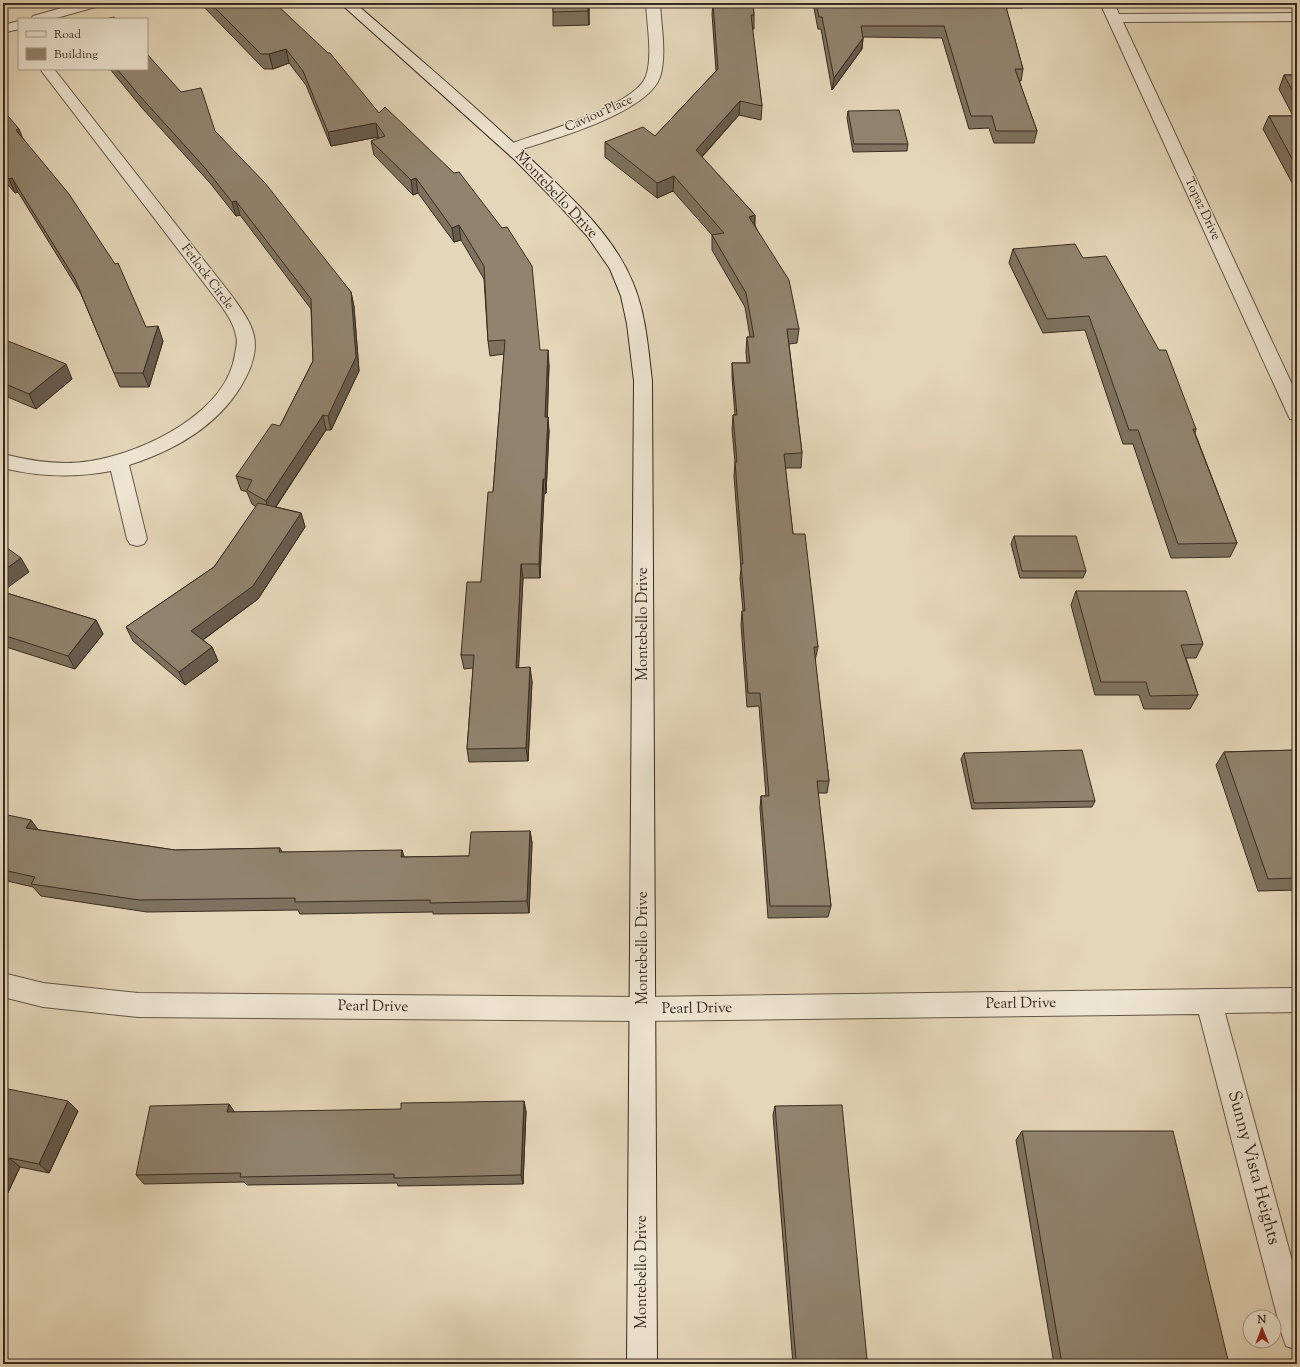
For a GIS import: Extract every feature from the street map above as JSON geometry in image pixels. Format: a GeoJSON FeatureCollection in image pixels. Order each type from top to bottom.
{"type":"FeatureCollection","features":[{"type":"Feature","properties":{"kind":"street"},"geometry":{"type":"LineString","coordinates":[[42,18],[94,3]]}},
{"type":"Feature","properties":{"kind":"street","name":"Montebello Drive"},"geometry":{"type":"LineString","coordinates":[[347,3],[511,148],[583,220],[603,245],[618,269],[628,293],[636,319],[643,381],[642,1364]]}},
{"type":"Feature","properties":{"kind":"street","name":"Caviou Place"},"geometry":{"type":"LineString","coordinates":[[511,148],[614,110],[638,97],[649,87],[653,77],[655,60],[653,3]]}},
{"type":"Feature","properties":{"kind":"street","name":"Topaz Drive"},"geometry":{"type":"LineString","coordinates":[[1107,3],[1297,415]]}},
{"type":"Feature","properties":{"kind":"street"},"geometry":{"type":"LineString","coordinates":[[1114,18],[1297,18]]}},
{"type":"Feature","properties":{"kind":"street","name":"Fetlock Circle"},"geometry":{"type":"LineString","coordinates":[[3,461],[22,466],[58,470],[90,468],[120,463],[155,449],[182,434],[209,414],[233,386],[243,364],[246,340],[239,320],[226,300],[48,70]]}},
{"type":"Feature","properties":{"kind":"street"},"geometry":{"type":"LineString","coordinates":[[120,463],[137,539]]}},
{"type":"Feature","properties":{"kind":"street","name":"Pearl Drive"},"geometry":{"type":"LineString","coordinates":[[3,985],[43,995],[138,1005],[643,1009],[1297,1000]]}},
{"type":"Feature","properties":{"kind":"street","name":"Sunny Vista Heights"},"geometry":{"type":"LineString","coordinates":[[1209,1002],[1297,1335]]}},
{"type":"Feature","properties":{"kind":"building"},"geometry":{"type":"Polygon","coordinates":[[[210,3],[275,3],[328,53],[330,53],[379,113],[385,107],[454,173],[459,172],[502,228],[507,227],[532,266],[540,350],[548,350],[545,417],[548,417],[545,479],[543,479],[539,564],[521,564],[516,668],[530,667],[526,748],[467,749],[474,655],[461,655],[467,582],[481,582],[488,492],[493,492],[505,340],[488,341],[484,266],[459,225],[452,228],[416,178],[411,180],[371,141],[385,136],[376,123],[328,132],[303,71],[286,49],[269,54],[261,54],[210,3]]]}},
{"type":"Feature","properties":{"kind":"building"},"geometry":{"type":"Polygon","coordinates":[[[553,3],[588,3],[588,11],[553,12],[553,3]]]}},
{"type":"Feature","properties":{"kind":"building"},"geometry":{"type":"Polygon","coordinates":[[[713,3],[753,3],[754,15],[751,15],[762,106],[740,101],[696,150],[755,215],[749,217],[789,280],[799,329],[787,329],[802,453],[784,454],[793,534],[805,534],[818,647],[814,647],[829,781],[817,781],[831,906],[770,906],[761,796],[769,796],[760,693],[748,693],[742,611],[745,611],[741,564],[743,564],[733,415],[737,415],[732,363],[750,363],[747,337],[754,337],[746,293],[712,235],[724,233],[674,176],[657,183],[605,142],[643,127],[655,136],[718,69],[713,3]]]}},
{"type":"Feature","properties":{"kind":"building"},"geometry":{"type":"Polygon","coordinates":[[[816,3],[1005,3],[1023,69],[1015,69],[1037,131],[996,131],[992,116],[971,116],[944,26],[861,26],[863,38],[834,78],[822,17],[819,17],[816,3]]]}},
{"type":"Feature","properties":{"kind":"building"},"geometry":{"type":"Polygon","coordinates":[[[148,55],[181,92],[201,88],[215,131],[265,183],[351,292],[356,357],[328,416],[323,415],[266,501],[247,490],[252,480],[236,476],[272,424],[280,426],[313,361],[311,299],[236,201],[232,202],[205,168],[118,70],[148,70],[148,55]]]}},
{"type":"Feature","properties":{"kind":"building"},"geometry":{"type":"Polygon","coordinates":[[[1284,75],[1297,75],[1297,99],[1284,75]]]}},
{"type":"Feature","properties":{"kind":"building"},"geometry":{"type":"Polygon","coordinates":[[[3,110],[19,129],[16,130],[69,194],[115,264],[118,263],[146,327],[158,326],[143,373],[114,373],[75,279],[12,178],[9,179],[3,172],[3,110]]]}},
{"type":"Feature","properties":{"kind":"building"},"geometry":{"type":"Polygon","coordinates":[[[899,110],[908,144],[854,144],[848,111],[899,110]]]}},
{"type":"Feature","properties":{"kind":"building"},"geometry":{"type":"Polygon","coordinates":[[[1269,116],[1297,116],[1297,168],[1269,116]]]}},
{"type":"Feature","properties":{"kind":"building"},"geometry":{"type":"Polygon","coordinates":[[[1075,244],[1083,258],[1106,256],[1159,350],[1166,350],[1196,429],[1193,429],[1237,543],[1178,544],[1138,430],[1129,430],[1089,316],[1047,319],[1013,249],[1075,244]]]}},
{"type":"Feature","properties":{"kind":"building"},"geometry":{"type":"Polygon","coordinates":[[[3,339],[66,364],[29,394],[3,383],[3,339]]]}},
{"type":"Feature","properties":{"kind":"building"},"geometry":{"type":"Polygon","coordinates":[[[258,503],[301,513],[253,586],[191,631],[212,647],[179,672],[126,627],[214,567],[258,503]]]}},
{"type":"Feature","properties":{"kind":"building"},"geometry":{"type":"Polygon","coordinates":[[[1014,536],[1076,536],[1086,571],[1022,571],[1014,536]]]}},
{"type":"Feature","properties":{"kind":"building"},"geometry":{"type":"Polygon","coordinates":[[[3,545],[21,558],[3,571],[3,545]]]}},
{"type":"Feature","properties":{"kind":"building"},"geometry":{"type":"Polygon","coordinates":[[[1076,591],[1186,591],[1203,644],[1181,645],[1198,695],[1150,696],[1146,682],[1101,682],[1076,591]]]}},
{"type":"Feature","properties":{"kind":"building"},"geometry":{"type":"Polygon","coordinates":[[[3,592],[96,620],[68,656],[3,635],[3,592]]]}},
{"type":"Feature","properties":{"kind":"building"},"geometry":{"type":"Polygon","coordinates":[[[1082,750],[1095,801],[974,803],[964,753],[1082,750]]]}},
{"type":"Feature","properties":{"kind":"building"},"geometry":{"type":"Polygon","coordinates":[[[1297,750],[1297,878],[1268,879],[1224,752],[1297,750]]]}},
{"type":"Feature","properties":{"kind":"building"},"geometry":{"type":"Polygon","coordinates":[[[3,814],[31,820],[26,828],[175,850],[280,848],[279,852],[402,850],[401,857],[469,856],[471,832],[530,831],[527,901],[430,903],[430,900],[295,902],[295,898],[139,900],[31,884],[35,877],[3,870],[3,814]]]}},
{"type":"Feature","properties":{"kind":"building"},"geometry":{"type":"Polygon","coordinates":[[[3,1088],[68,1101],[39,1164],[9,1158],[3,1171],[3,1088]]]}},
{"type":"Feature","properties":{"kind":"building"},"geometry":{"type":"Polygon","coordinates":[[[524,1101],[521,1175],[394,1178],[394,1174],[240,1177],[241,1173],[136,1175],[150,1106],[229,1104],[227,1112],[401,1109],[401,1103],[524,1101]]]}},
{"type":"Feature","properties":{"kind":"building"},"geometry":{"type":"Polygon","coordinates":[[[842,1105],[867,1359],[796,1360],[775,1106],[842,1105]]]}},
{"type":"Feature","properties":{"kind":"building"},"geometry":{"type":"Polygon","coordinates":[[[1022,1131],[1173,1131],[1229,1364],[1062,1364],[1022,1131]]]}}]}
